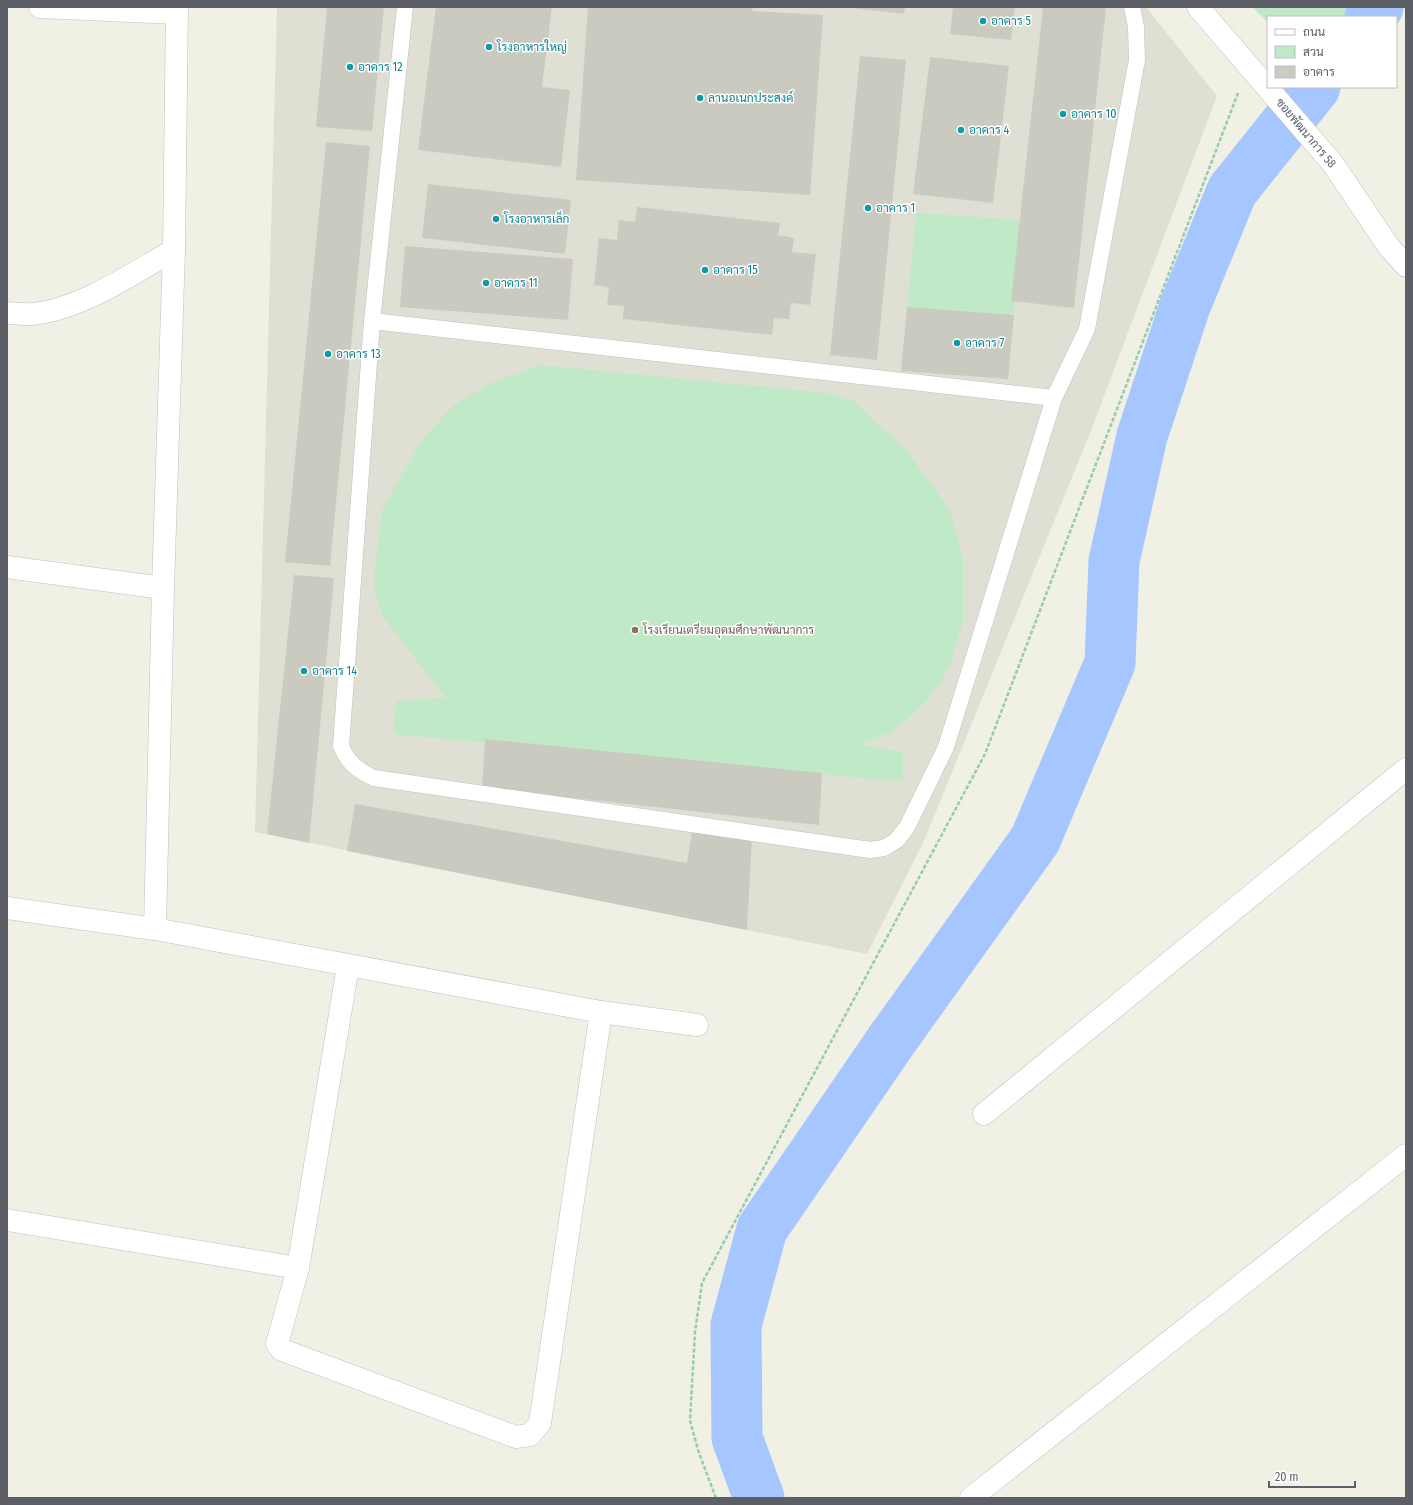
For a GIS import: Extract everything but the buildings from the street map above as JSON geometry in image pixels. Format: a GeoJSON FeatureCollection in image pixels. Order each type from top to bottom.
{"type":"FeatureCollection","features":[{"type":"Feature","properties":{"kind":"street"},"geometry":{"type":"LineString","coordinates":[[40,7],[177,10],[174,250],[163,588],[155,929]]}},
{"type":"Feature","properties":{"kind":"street","name":"ซอยพัฒนาการ 58"},"geometry":{"type":"LineString","coordinates":[[1198,7],[1267,87]]}},
{"type":"Feature","properties":{"kind":"street","name":"ซอยพัฒนาการ 58"},"geometry":{"type":"LineString","coordinates":[[1268,88],[1333,164],[1389,247],[1406,266]]}},
{"type":"Feature","properties":{"kind":"street"},"geometry":{"type":"LineString","coordinates":[[7,313],[31,314],[58,308],[100,292],[174,250]]}},
{"type":"Feature","properties":{"kind":"street"},"geometry":{"type":"LineString","coordinates":[[7,567],[163,588]]}},
{"type":"Feature","properties":{"kind":"street"},"geometry":{"type":"LineString","coordinates":[[984,1114],[1406,769]]}},
{"type":"Feature","properties":{"kind":"street"},"geometry":{"type":"LineString","coordinates":[[7,908],[155,929],[601,1012],[697,1025]]}},
{"type":"Feature","properties":{"kind":"street"},"geometry":{"type":"LineString","coordinates":[[348,966],[298,1268],[277,1344],[282,1350],[516,1437],[530,1434],[540,1423],[601,1012]]}},
{"type":"Feature","properties":{"kind":"street"},"geometry":{"type":"LineString","coordinates":[[971,1498],[1406,1155]]}},
{"type":"Feature","properties":{"kind":"street"},"geometry":{"type":"LineString","coordinates":[[7,1220],[298,1268]]}},
{"type":"Feature","properties":{"kind":"lane"},"geometry":{"type":"LineString","coordinates":[[405,7],[372,321],[341,746],[346,758],[357,770],[374,778],[870,850],[884,848],[897,840],[907,827],[946,747],[1054,398],[1087,329],[1137,60],[1136,27],[1132,7]]}},
{"type":"Feature","properties":{"kind":"lane"},"geometry":{"type":"LineString","coordinates":[[372,321],[1054,398]]}},
{"type":"Feature","properties":{"kind":"shaded area","name":"โรงเรียนเตรียมอุดมศึกษาพัฒนาการ"},"geometry":{"type":"Polygon","coordinates":[[[277,7],[1146,7],[1217,96],[1092,428],[924,841],[867,954],[255,832],[277,7]]]}},
{"type":"Feature","properties":{"kind":"green space"},"geometry":{"type":"Polygon","coordinates":[[[1252,7],[1354,7],[1347,16],[1267,16],[1267,22],[1252,7]]]}},
{"type":"Feature","properties":{"kind":"green space"},"geometry":{"type":"Polygon","coordinates":[[[916,213],[1020,220],[1014,315],[907,307],[916,213]]]}},
{"type":"Feature","properties":{"kind":"green space"},"geometry":{"type":"Polygon","coordinates":[[[540,365],[828,393],[855,401],[906,450],[950,510],[963,559],[963,621],[950,666],[931,696],[893,731],[860,745],[903,752],[903,782],[393,734],[396,701],[446,698],[383,617],[376,597],[374,579],[382,510],[422,440],[453,406],[491,383],[540,365]]]}},
{"type":"Feature","properties":{"kind":"waterway"},"geometry":{"type":"LineString","coordinates":[[1371,16],[1378,7]]}},
{"type":"Feature","properties":{"kind":"waterway"},"geometry":{"type":"LineString","coordinates":[[759,1498],[737,1438],[736,1325],[762,1229],[891,1041],[1035,840],[1110,663],[1114,561],[1142,436],[1185,306],[1232,191],[1314,88]]}},
{"type":"Feature","properties":{"kind":"place","name":"อาคาร 5"},"geometry":{"type":"Point","coordinates":[983,21]}},
{"type":"Feature","properties":{"kind":"place","name":"โรงอาหารใหญ่"},"geometry":{"type":"Point","coordinates":[489,47]}},
{"type":"Feature","properties":{"kind":"place","name":"อาคาร 12"},"geometry":{"type":"Point","coordinates":[350,67]}},
{"type":"Feature","properties":{"kind":"place","name":"ลานอเนกประสงค์"},"geometry":{"type":"Point","coordinates":[700,98]}},
{"type":"Feature","properties":{"kind":"place","name":"อาคาร 10"},"geometry":{"type":"Point","coordinates":[1063,114]}},
{"type":"Feature","properties":{"kind":"place","name":"อาคาร 4"},"geometry":{"type":"Point","coordinates":[961,130]}},
{"type":"Feature","properties":{"kind":"place","name":"อาคาร 1"},"geometry":{"type":"Point","coordinates":[868,208]}},
{"type":"Feature","properties":{"kind":"place","name":"โรงอาหารเล็ก"},"geometry":{"type":"Point","coordinates":[496,219]}},
{"type":"Feature","properties":{"kind":"place","name":"อาคาร 15"},"geometry":{"type":"Point","coordinates":[705,270]}},
{"type":"Feature","properties":{"kind":"place","name":"อาคาร 11"},"geometry":{"type":"Point","coordinates":[486,283]}},
{"type":"Feature","properties":{"kind":"place","name":"อาคาร 7"},"geometry":{"type":"Point","coordinates":[957,343]}},
{"type":"Feature","properties":{"kind":"place","name":"อาคาร 13"},"geometry":{"type":"Point","coordinates":[328,354]}},
{"type":"Feature","properties":{"kind":"place","name":"โรงเรียนเตรียมอุดมศึกษาพัฒนาการ"},"geometry":{"type":"Point","coordinates":[635,630]}},
{"type":"Feature","properties":{"kind":"place","name":"อาคาร 14"},"geometry":{"type":"Point","coordinates":[304,671]}}]}
